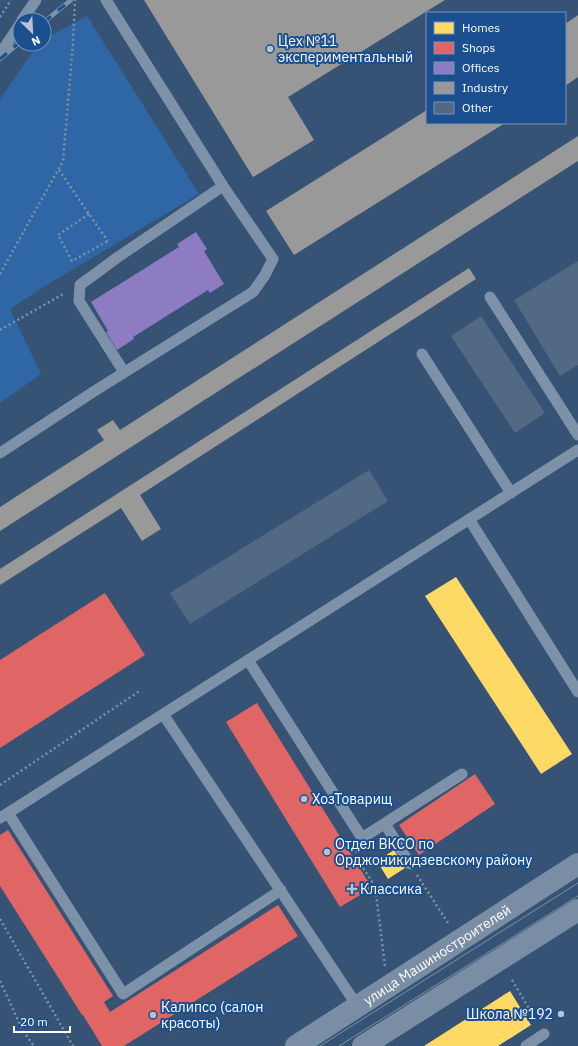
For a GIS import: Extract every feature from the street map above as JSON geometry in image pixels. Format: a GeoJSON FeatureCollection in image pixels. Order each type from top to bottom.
{"type":"FeatureCollection","features":[{"type":"Feature","properties":{"kind":"main road","name":"улица Машиностроителей"},"geometry":{"type":"LineString","coordinates":[[296,1046],[578,864]]}},
{"type":"Feature","properties":{"kind":"main road"},"geometry":{"type":"LineString","coordinates":[[363,1046],[578,910]]}},
{"type":"Feature","properties":{"kind":"lane"},"geometry":{"type":"LineString","coordinates":[[28,12],[36,0]]}},
{"type":"Feature","properties":{"kind":"lane"},"geometry":{"type":"LineString","coordinates":[[0,453],[124,372],[253,292],[265,276],[273,259],[224,186],[106,0]]}},
{"type":"Feature","properties":{"kind":"lane"},"geometry":{"type":"LineString","coordinates":[[0,54],[12,36]]}},
{"type":"Feature","properties":{"kind":"lane"},"geometry":{"type":"LineString","coordinates":[[124,372],[79,301],[80,285],[118,257],[224,186]]}},
{"type":"Feature","properties":{"kind":"lane"},"geometry":{"type":"LineString","coordinates":[[490,297],[578,435]]}},
{"type":"Feature","properties":{"kind":"lane"},"geometry":{"type":"LineString","coordinates":[[422,354],[510,493]]}},
{"type":"Feature","properties":{"kind":"lane"},"geometry":{"type":"LineString","coordinates":[[281,890],[123,994],[4,815],[578,450]]}},
{"type":"Feature","properties":{"kind":"lane"},"geometry":{"type":"LineString","coordinates":[[469,519],[578,692]]}},
{"type":"Feature","properties":{"kind":"lane"},"geometry":{"type":"LineString","coordinates":[[248,660],[362,838],[462,774]]}},
{"type":"Feature","properties":{"kind":"lane"},"geometry":{"type":"LineString","coordinates":[[163,714],[358,1007]]}},
{"type":"Feature","properties":{"kind":"lane"},"geometry":{"type":"LineString","coordinates":[[384,824],[410,864]]}},
{"type":"Feature","properties":{"kind":"lane"},"geometry":{"type":"LineString","coordinates":[[526,1046],[544,1034]]}},
{"type":"Feature","properties":{"kind":"path"},"geometry":{"type":"LineString","coordinates":[[0,17],[11,0]]}},
{"type":"Feature","properties":{"kind":"path"},"geometry":{"type":"LineString","coordinates":[[0,274],[63,161],[75,0]]}},
{"type":"Feature","properties":{"kind":"path"},"geometry":{"type":"LineString","coordinates":[[58,169],[118,257]]}},
{"type":"Feature","properties":{"kind":"path"},"geometry":{"type":"LineString","coordinates":[[89,214],[58,235],[72,261],[108,241]]}},
{"type":"Feature","properties":{"kind":"path"},"geometry":{"type":"LineString","coordinates":[[0,330],[80,285]]}},
{"type":"Feature","properties":{"kind":"path"},"geometry":{"type":"LineString","coordinates":[[0,785],[141,690]]}},
{"type":"Feature","properties":{"kind":"path"},"geometry":{"type":"LineString","coordinates":[[362,838],[355,856],[374,886],[385,966]]}},
{"type":"Feature","properties":{"kind":"path"},"geometry":{"type":"LineString","coordinates":[[410,864],[448,923]]}},
{"type":"Feature","properties":{"kind":"path"},"geometry":{"type":"LineString","coordinates":[[0,919],[73,1046]]}},
{"type":"Feature","properties":{"kind":"path"},"geometry":{"type":"LineString","coordinates":[[512,980],[544,1034]]}},
{"type":"Feature","properties":{"kind":"path"},"geometry":{"type":"LineString","coordinates":[[0,981],[23,1031],[34,1046]]}},
{"type":"Feature","properties":{"kind":"shaded area"},"geometry":{"type":"Polygon","coordinates":[[[87,16],[199,194],[42,288],[10,309],[41,374],[0,403],[0,99],[32,52],[52,52],[52,35],[87,16]]]}},
{"type":"Feature","properties":{"kind":"building: Homes"},"geometry":{"type":"Polygon","coordinates":[[[456,577],[572,754],[541,774],[425,596],[456,577]]]}},
{"type":"Feature","properties":{"kind":"building: Homes"},"geometry":{"type":"Polygon","coordinates":[[[394,850],[405,868],[388,879],[377,861],[394,850]]]}},
{"type":"Feature","properties":{"kind":"building: Homes"},"geometry":{"type":"Polygon","coordinates":[[[510,991],[531,1025],[498,1046],[424,1046],[510,991]]]}},
{"type":"Feature","properties":{"kind":"building: Shops"},"geometry":{"type":"Polygon","coordinates":[[[105,593],[145,655],[0,748],[0,660],[105,593]]]}},
{"type":"Feature","properties":{"kind":"building: Shops"},"geometry":{"type":"Polygon","coordinates":[[[257,703],[372,888],[340,907],[226,722],[257,703]]]}},
{"type":"Feature","properties":{"kind":"building: Shops"},"geometry":{"type":"Polygon","coordinates":[[[475,774],[495,804],[419,855],[399,825],[475,774]]]}},
{"type":"Feature","properties":{"kind":"building: Shops"},"geometry":{"type":"Polygon","coordinates":[[[8,830],[113,996],[104,1002],[110,1012],[278,905],[298,936],[124,1046],[102,1046],[0,886],[0,835],[8,830]]]}},
{"type":"Feature","properties":{"kind":"building: Offices"},"geometry":{"type":"Polygon","coordinates":[[[196,232],[207,249],[204,251],[224,284],[210,293],[208,290],[133,337],[134,339],[117,350],[91,302],[179,247],[177,244],[196,232]]]}},
{"type":"Feature","properties":{"kind":"building: Industry","name":"Цех №11 экспериментальный"},"geometry":{"type":"Polygon","coordinates":[[[144,0],[445,0],[288,97],[314,140],[253,177],[144,0]]]}},
{"type":"Feature","properties":{"kind":"building: Industry"},"geometry":{"type":"Polygon","coordinates":[[[578,15],[578,77],[566,85],[566,23],[578,15]]]}},
{"type":"Feature","properties":{"kind":"building: Industry"},"geometry":{"type":"Polygon","coordinates":[[[426,111],[426,124],[503,124],[294,255],[266,211],[426,111]]]}},
{"type":"Feature","properties":{"kind":"building: Industry"},"geometry":{"type":"Polygon","coordinates":[[[578,136],[578,161],[0,531],[0,507],[104,440],[97,430],[113,420],[120,430],[578,136]]]}},
{"type":"Feature","properties":{"kind":"building: Industry"},"geometry":{"type":"Polygon","coordinates":[[[469,268],[476,279],[140,495],[161,529],[142,541],[121,508],[0,585],[0,569],[469,268]]]}},
{"type":"Feature","properties":{"kind":"building: Other"},"geometry":{"type":"Polygon","coordinates":[[[578,261],[578,365],[560,376],[514,300],[578,261]]]}},
{"type":"Feature","properties":{"kind":"building: Other"},"geometry":{"type":"Polygon","coordinates":[[[481,316],[545,413],[515,433],[451,336],[481,316]]]}},
{"type":"Feature","properties":{"kind":"building: Other"},"geometry":{"type":"Polygon","coordinates":[[[369,470],[388,501],[190,624],[170,593],[369,470]]]}},
{"type":"Feature","properties":{"kind":"tram line"},"geometry":{"type":"LineString","coordinates":[[320,1046],[578,883]]}},
{"type":"Feature","properties":{"kind":"tram line"},"geometry":{"type":"LineString","coordinates":[[339,1046],[578,896]]}},
{"type":"Feature","properties":{"kind":"railway"},"geometry":{"type":"LineString","coordinates":[[52,15],[71,0]]}},
{"type":"Feature","properties":{"kind":"railway"},"geometry":{"type":"LineString","coordinates":[[0,59],[12,49]]}},
{"type":"Feature","properties":{"kind":"place","name":"Цех №11 экспериментальный"},"geometry":{"type":"Point","coordinates":[270,49]}},
{"type":"Feature","properties":{"kind":"place","name":"ХозТоварищ"},"geometry":{"type":"Point","coordinates":[304,799]}},
{"type":"Feature","properties":{"kind":"place","name":"Отдел ВКСО по Орджоникидзевскому району"},"geometry":{"type":"Point","coordinates":[327,852]}},
{"type":"Feature","properties":{"kind":"place","name":"Классика"},"geometry":{"type":"Point","coordinates":[352,889]}},
{"type":"Feature","properties":{"kind":"place","name":"Школа №192"},"geometry":{"type":"Point","coordinates":[561,1014]}},
{"type":"Feature","properties":{"kind":"place","name":"Калипсо (салон красоты)"},"geometry":{"type":"Point","coordinates":[153,1015]}}]}
